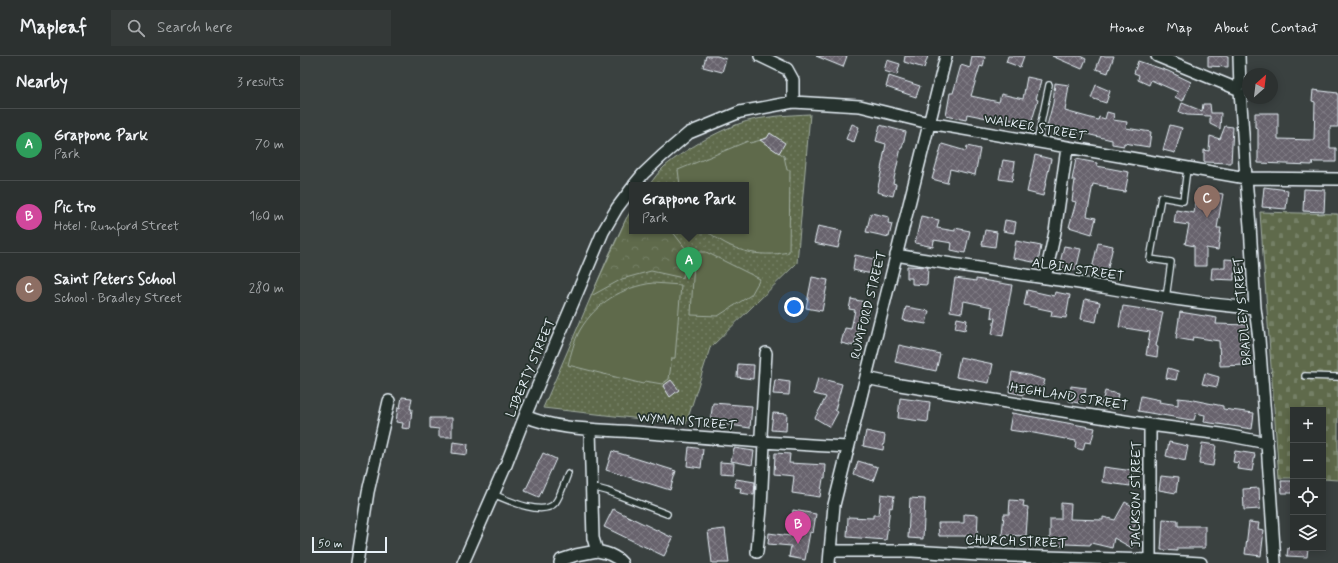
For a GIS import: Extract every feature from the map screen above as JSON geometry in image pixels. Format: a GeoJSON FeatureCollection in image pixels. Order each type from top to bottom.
{"type":"FeatureCollection","features":[{"type":"Feature","properties":{"kind":"street"},"geometry":{"type":"LineString","coordinates":[[636,182],[657,160],[689,133],[740,112],[792,102],[793,80],[787,69],[760,56]]}},
{"type":"Feature","properties":{"kind":"street","name":"RUMFORD STREET"},"geometry":{"type":"LineString","coordinates":[[829,563],[834,505],[946,56]]}},
{"type":"Feature","properties":{"kind":"street"},"geometry":{"type":"LineString","coordinates":[[1157,56],[1240,90]]}},
{"type":"Feature","properties":{"kind":"street","name":"BRADLEY STREET"},"geometry":{"type":"LineString","coordinates":[[1239,56],[1255,308],[1259,340],[1275,563]]}},
{"type":"Feature","properties":{"kind":"street","name":"WALKER STREET"},"geometry":{"type":"LineString","coordinates":[[792,102],[860,106],[929,123],[1187,169],[1246,178],[1338,177]]}},
{"type":"Feature","properties":{"kind":"street"},"geometry":{"type":"LineString","coordinates":[[1045,278],[1055,232],[1067,148]]}},
{"type":"Feature","properties":{"kind":"street","name":"LIBERTY STREET"},"geometry":{"type":"LineString","coordinates":[[462,563],[506,465],[525,416],[604,232],[617,208],[629,192]]}},
{"type":"Feature","properties":{"kind":"street","name":"ALBIN STREET"},"geometry":{"type":"LineString","coordinates":[[896,255],[1166,298],[1224,306],[1255,308]]}},
{"type":"Feature","properties":{"kind":"street"},"geometry":{"type":"LineString","coordinates":[[757,552],[764,443],[761,435],[766,353]]}},
{"type":"Feature","properties":{"kind":"street","name":"HIGHLAND STREET"},"geometry":{"type":"LineString","coordinates":[[866,378],[900,385],[1221,434],[1267,443]]}},
{"type":"Feature","properties":{"kind":"street"},"geometry":{"type":"LineString","coordinates":[[357,563],[368,492],[389,401]]}},
{"type":"Feature","properties":{"kind":"street","name":"WYMAN STREET"},"geometry":{"type":"LineString","coordinates":[[525,416],[538,422],[590,430],[620,430],[764,443],[848,447]]}},
{"type":"Feature","properties":{"kind":"street","name":"JACKSON STREET"},"geometry":{"type":"LineString","coordinates":[[1150,424],[1150,562]]}},
{"type":"Feature","properties":{"kind":"street"},"geometry":{"type":"LineString","coordinates":[[590,430],[593,538],[597,551]]}},
{"type":"Feature","properties":{"kind":"street"},"geometry":{"type":"LineString","coordinates":[[560,563],[560,560],[597,551],[607,553],[619,559],[622,563]]}},
{"type":"Feature","properties":{"kind":"street","name":"CHURCH STREET"},"geometry":{"type":"LineString","coordinates":[[830,551],[912,551],[979,559],[1201,563]]}},
{"type":"Feature","properties":{"kind":"lane"},"geometry":{"type":"LineString","coordinates":[[1037,142],[1049,85]]}},
{"type":"Feature","properties":{"kind":"lane"},"geometry":{"type":"LineString","coordinates":[[1166,298],[1171,262],[1150,259],[1161,197],[1183,200],[1187,169]]}},
{"type":"Feature","properties":{"kind":"lane"},"geometry":{"type":"LineString","coordinates":[[1305,376],[1338,377]]}},
{"type":"Feature","properties":{"kind":"lane"},"geometry":{"type":"LineString","coordinates":[[493,494],[524,507],[546,508],[554,504],[557,500],[568,474]]}},
{"type":"Feature","properties":{"kind":"lane"},"geometry":{"type":"LineString","coordinates":[[591,487],[607,491],[667,514]]}},
{"type":"Feature","properties":{"kind":"green space"},"geometry":{"type":"Polygon","coordinates":[[[810,114],[797,263],[710,348],[686,424],[543,408],[608,257],[629,214],[629,234],[749,234],[749,182],[651,182],[661,170],[674,159],[730,127],[752,120],[788,115],[810,114]]]}},
{"type":"Feature","properties":{"kind":"green space"},"geometry":{"type":"Polygon","coordinates":[[[761,140],[784,156],[787,170],[790,170],[789,252],[766,254],[745,251],[726,244],[711,234],[749,234],[749,182],[680,182],[678,170],[748,141],[750,143],[761,140]]]}},
{"type":"Feature","properties":{"kind":"green space"},"geometry":{"type":"Polygon","coordinates":[[[1260,212],[1338,214],[1338,480],[1326,479],[1326,407],[1290,407],[1290,478],[1279,478],[1260,212]]]}},
{"type":"Feature","properties":{"kind":"green space"},"geometry":{"type":"Polygon","coordinates":[[[629,214],[629,234],[674,234],[686,249],[686,264],[683,278],[651,271],[622,279],[591,296],[629,214]]]}},
{"type":"Feature","properties":{"kind":"green space"},"geometry":{"type":"Polygon","coordinates":[[[700,252],[706,252],[760,279],[751,295],[718,316],[691,315],[694,259],[696,259],[697,254],[700,252]]]}},
{"type":"Feature","properties":{"kind":"green space"},"geometry":{"type":"Polygon","coordinates":[[[653,283],[681,285],[675,358],[672,358],[669,379],[662,384],[645,381],[643,384],[568,365],[580,330],[586,320],[602,304],[631,288],[653,283]]]}},
{"type":"Feature","properties":{"kind":"building"},"geometry":{"type":"Polygon","coordinates":[[[706,56],[717,56],[726,59],[722,72],[703,67],[706,56]]]}},
{"type":"Feature","properties":{"kind":"building"},"geometry":{"type":"Polygon","coordinates":[[[816,56],[847,56],[843,67],[816,56]]]}},
{"type":"Feature","properties":{"kind":"building"},"geometry":{"type":"Polygon","coordinates":[[[905,56],[928,56],[924,68],[904,62],[905,56]]]}},
{"type":"Feature","properties":{"kind":"building"},"geometry":{"type":"Polygon","coordinates":[[[972,56],[985,57],[983,67],[980,66],[971,96],[999,102],[1001,94],[1023,99],[1027,77],[1041,80],[1036,99],[1038,100],[1031,124],[993,116],[992,119],[967,114],[966,120],[946,116],[950,93],[953,93],[961,65],[970,68],[972,56]]]}},
{"type":"Feature","properties":{"kind":"building"},"geometry":{"type":"Polygon","coordinates":[[[1008,56],[1024,56],[1020,67],[1006,62],[1008,56]]]}},
{"type":"Feature","properties":{"kind":"building"},"geometry":{"type":"Polygon","coordinates":[[[1052,56],[1080,56],[1086,59],[1082,69],[1052,56]]]}},
{"type":"Feature","properties":{"kind":"building"},"geometry":{"type":"Polygon","coordinates":[[[1101,56],[1114,56],[1108,73],[1096,69],[1101,56]]]}},
{"type":"Feature","properties":{"kind":"building"},"geometry":{"type":"Polygon","coordinates":[[[1208,56],[1228,56],[1228,67],[1208,66],[1208,56]]]}},
{"type":"Feature","properties":{"kind":"building"},"geometry":{"type":"Polygon","coordinates":[[[887,60],[900,64],[897,75],[884,71],[887,60]]]}},
{"type":"Feature","properties":{"kind":"building"},"geometry":{"type":"Polygon","coordinates":[[[1138,61],[1168,71],[1191,82],[1183,101],[1175,97],[1178,92],[1151,80],[1149,85],[1138,80],[1139,75],[1134,73],[1138,61]]]}},
{"type":"Feature","properties":{"kind":"building"},"geometry":{"type":"Polygon","coordinates":[[[889,76],[920,86],[916,97],[886,87],[889,76]]]}},
{"type":"Feature","properties":{"kind":"building"},"geometry":{"type":"Polygon","coordinates":[[[1055,83],[1069,85],[1065,111],[1098,120],[1099,117],[1105,119],[1107,112],[1114,114],[1113,120],[1127,122],[1126,128],[1151,132],[1149,147],[1124,143],[1124,146],[1112,144],[1112,140],[1047,126],[1053,103],[1055,83]]]}},
{"type":"Feature","properties":{"kind":"building"},"geometry":{"type":"Polygon","coordinates":[[[1096,85],[1110,91],[1106,103],[1091,98],[1096,85]]]}},
{"type":"Feature","properties":{"kind":"building"},"geometry":{"type":"Polygon","coordinates":[[[1313,90],[1338,93],[1338,127],[1330,127],[1330,148],[1336,148],[1336,162],[1313,162],[1312,165],[1258,163],[1258,128],[1255,127],[1255,113],[1278,113],[1278,139],[1314,140],[1315,102],[1312,101],[1313,90]]]}},
{"type":"Feature","properties":{"kind":"building"},"geometry":{"type":"Polygon","coordinates":[[[1182,103],[1202,111],[1203,104],[1210,104],[1211,113],[1221,113],[1220,129],[1210,124],[1210,116],[1187,115],[1179,112],[1182,103]]]}},
{"type":"Feature","properties":{"kind":"building"},"geometry":{"type":"Polygon","coordinates":[[[852,124],[859,127],[854,142],[846,139],[852,124]]]}},
{"type":"Feature","properties":{"kind":"building"},"geometry":{"type":"Polygon","coordinates":[[[880,125],[906,132],[893,183],[896,184],[893,196],[877,192],[886,144],[876,141],[880,125]]]}},
{"type":"Feature","properties":{"kind":"building"},"geometry":{"type":"Polygon","coordinates":[[[1170,125],[1182,128],[1175,153],[1163,150],[1170,125]]]}},
{"type":"Feature","properties":{"kind":"building"},"geometry":{"type":"Polygon","coordinates":[[[1225,126],[1233,127],[1231,163],[1204,162],[1204,150],[1209,151],[1210,136],[1220,139],[1225,126]]]}},
{"type":"Feature","properties":{"kind":"building"},"geometry":{"type":"Polygon","coordinates":[[[770,133],[785,143],[779,153],[760,140],[767,138],[770,133]]]}},
{"type":"Feature","properties":{"kind":"building"},"geometry":{"type":"Polygon","coordinates":[[[942,144],[966,151],[967,146],[980,149],[975,175],[950,169],[947,183],[932,179],[942,144]]]}},
{"type":"Feature","properties":{"kind":"building"},"geometry":{"type":"Polygon","coordinates":[[[1035,155],[1051,159],[1043,196],[1027,192],[1035,155]]]}},
{"type":"Feature","properties":{"kind":"building"},"geometry":{"type":"Polygon","coordinates":[[[1076,159],[1097,163],[1097,166],[1129,172],[1125,192],[1107,189],[1108,187],[1093,184],[1087,216],[1096,218],[1092,234],[1069,227],[1076,202],[1072,201],[1075,180],[1072,180],[1076,159]]]}},
{"type":"Feature","properties":{"kind":"building"},"geometry":{"type":"Polygon","coordinates":[[[1003,160],[1015,162],[1012,181],[999,179],[1003,160]]]}},
{"type":"Feature","properties":{"kind":"building"},"geometry":{"type":"Polygon","coordinates":[[[1264,187],[1288,190],[1286,209],[1262,207],[1264,187]]]}},
{"type":"Feature","properties":{"kind":"building"},"geometry":{"type":"Polygon","coordinates":[[[1198,189],[1223,194],[1217,228],[1221,228],[1218,250],[1206,248],[1206,266],[1194,266],[1194,246],[1185,244],[1189,225],[1174,223],[1176,210],[1194,213],[1198,189]]]}},
{"type":"Feature","properties":{"kind":"building"},"geometry":{"type":"Polygon","coordinates":[[[1304,189],[1325,190],[1324,212],[1303,211],[1304,189]]]}},
{"type":"Feature","properties":{"kind":"building"},"geometry":{"type":"Polygon","coordinates":[[[871,213],[889,217],[888,223],[892,224],[889,237],[866,232],[871,213]]]}},
{"type":"Feature","properties":{"kind":"building"},"geometry":{"type":"Polygon","coordinates":[[[921,216],[939,220],[937,228],[955,231],[955,228],[970,231],[965,253],[951,250],[952,243],[934,240],[933,247],[915,243],[921,216]]]}},
{"type":"Feature","properties":{"kind":"building"},"geometry":{"type":"Polygon","coordinates":[[[1005,220],[1016,222],[1014,233],[1003,231],[1005,220]]]}},
{"type":"Feature","properties":{"kind":"building"},"geometry":{"type":"Polygon","coordinates":[[[818,226],[842,231],[838,248],[814,243],[818,226]]]}},
{"type":"Feature","properties":{"kind":"building"},"geometry":{"type":"Polygon","coordinates":[[[985,230],[997,232],[995,247],[982,245],[985,230]]]}},
{"type":"Feature","properties":{"kind":"building"},"geometry":{"type":"Polygon","coordinates":[[[1016,241],[1041,246],[1038,263],[1013,258],[1016,241]]]}},
{"type":"Feature","properties":{"kind":"building"},"geometry":{"type":"Polygon","coordinates":[[[1098,243],[1113,246],[1107,272],[1092,269],[1098,243]]]}},
{"type":"Feature","properties":{"kind":"building"},"geometry":{"type":"Polygon","coordinates":[[[1064,246],[1081,249],[1076,270],[1059,267],[1064,246]]]}},
{"type":"Feature","properties":{"kind":"building"},"geometry":{"type":"Polygon","coordinates":[[[855,255],[875,259],[872,274],[853,270],[855,255]]]}},
{"type":"Feature","properties":{"kind":"building"},"geometry":{"type":"Polygon","coordinates":[[[1225,259],[1240,260],[1240,273],[1234,273],[1234,280],[1211,279],[1212,268],[1225,268],[1225,259]]]}},
{"type":"Feature","properties":{"kind":"building"},"geometry":{"type":"Polygon","coordinates":[[[907,266],[928,267],[927,285],[912,284],[912,278],[907,278],[907,266]]]}},
{"type":"Feature","properties":{"kind":"building"},"geometry":{"type":"Polygon","coordinates":[[[812,277],[828,280],[822,311],[806,308],[812,277]]]}},
{"type":"Feature","properties":{"kind":"building"},"geometry":{"type":"Polygon","coordinates":[[[955,278],[976,281],[976,279],[1012,285],[1003,336],[992,334],[995,318],[991,317],[992,307],[964,301],[962,313],[950,311],[955,278]]]}},
{"type":"Feature","properties":{"kind":"building"},"geometry":{"type":"Polygon","coordinates":[[[1027,290],[1054,296],[1055,292],[1070,295],[1066,318],[1051,316],[1052,311],[1024,305],[1027,290]]]}},
{"type":"Feature","properties":{"kind":"building"},"geometry":{"type":"Polygon","coordinates":[[[851,299],[870,303],[867,318],[861,317],[854,346],[841,343],[845,328],[851,329],[855,310],[849,309],[851,299]]]}},
{"type":"Feature","properties":{"kind":"building"},"geometry":{"type":"Polygon","coordinates":[[[1085,299],[1100,302],[1096,322],[1081,319],[1085,299]]]}},
{"type":"Feature","properties":{"kind":"building"},"geometry":{"type":"Polygon","coordinates":[[[1123,306],[1163,312],[1156,346],[1158,347],[1157,357],[1146,355],[1150,332],[1119,327],[1123,306]]]}},
{"type":"Feature","properties":{"kind":"building"},"geometry":{"type":"Polygon","coordinates":[[[906,307],[929,311],[926,324],[903,320],[906,307]]]}},
{"type":"Feature","properties":{"kind":"building"},"geometry":{"type":"Polygon","coordinates":[[[1180,312],[1217,318],[1216,324],[1248,325],[1248,346],[1246,346],[1247,365],[1220,366],[1219,341],[1193,337],[1192,341],[1176,338],[1180,312]]]}},
{"type":"Feature","properties":{"kind":"building"},"geometry":{"type":"Polygon","coordinates":[[[957,318],[967,320],[965,330],[955,328],[957,318]]]}},
{"type":"Feature","properties":{"kind":"building"},"geometry":{"type":"Polygon","coordinates":[[[899,345],[940,354],[936,371],[895,362],[899,345]]]}},
{"type":"Feature","properties":{"kind":"building"},"geometry":{"type":"Polygon","coordinates":[[[960,357],[993,364],[989,383],[956,377],[960,357]]]}},
{"type":"Feature","properties":{"kind":"building"},"geometry":{"type":"Polygon","coordinates":[[[738,364],[754,365],[753,379],[737,377],[738,364]]]}},
{"type":"Feature","properties":{"kind":"building"},"geometry":{"type":"Polygon","coordinates":[[[1168,368],[1178,371],[1176,380],[1166,378],[1168,368]]]}},
{"type":"Feature","properties":{"kind":"building"},"geometry":{"type":"Polygon","coordinates":[[[1012,372],[1045,380],[1041,393],[1025,388],[1024,395],[1009,392],[1012,372]]]}},
{"type":"Feature","properties":{"kind":"building"},"geometry":{"type":"Polygon","coordinates":[[[1205,373],[1219,377],[1217,387],[1202,384],[1205,373]]]}},
{"type":"Feature","properties":{"kind":"building"},"geometry":{"type":"Polygon","coordinates":[[[818,378],[842,384],[835,410],[838,412],[830,427],[815,418],[826,397],[814,394],[818,378]]]}},
{"type":"Feature","properties":{"kind":"building"},"geometry":{"type":"Polygon","coordinates":[[[671,380],[679,390],[670,397],[663,386],[671,380]]]}},
{"type":"Feature","properties":{"kind":"building"},"geometry":{"type":"Polygon","coordinates":[[[775,380],[790,382],[789,395],[773,394],[775,380]]]}},
{"type":"Feature","properties":{"kind":"building"},"geometry":{"type":"Polygon","coordinates":[[[1071,386],[1086,388],[1083,404],[1069,401],[1071,386]]]}},
{"type":"Feature","properties":{"kind":"building"},"geometry":{"type":"Polygon","coordinates":[[[1105,391],[1118,394],[1114,409],[1101,406],[1105,391]]]}},
{"type":"Feature","properties":{"kind":"building"},"geometry":{"type":"Polygon","coordinates":[[[1141,396],[1160,400],[1159,402],[1178,405],[1178,398],[1188,399],[1223,406],[1223,409],[1254,413],[1252,429],[1204,422],[1205,415],[1196,413],[1194,420],[1191,420],[1138,411],[1141,396]]]}},
{"type":"Feature","properties":{"kind":"building"},"geometry":{"type":"Polygon","coordinates":[[[402,397],[412,398],[410,409],[412,409],[410,429],[402,428],[403,423],[396,422],[398,407],[400,408],[402,397]]]}},
{"type":"Feature","properties":{"kind":"building"},"geometry":{"type":"Polygon","coordinates":[[[900,398],[930,402],[928,422],[898,418],[900,398]]]}},
{"type":"Feature","properties":{"kind":"building"},"geometry":{"type":"Polygon","coordinates":[[[713,403],[752,406],[750,428],[710,422],[713,403]]]}},
{"type":"Feature","properties":{"kind":"building"},"geometry":{"type":"Polygon","coordinates":[[[773,413],[787,414],[786,431],[771,430],[773,413]]]}},
{"type":"Feature","properties":{"kind":"building"},"geometry":{"type":"Polygon","coordinates":[[[1012,413],[1095,428],[1091,443],[1085,442],[1083,450],[1075,448],[1076,441],[1023,431],[1009,430],[1012,413]]]}},
{"type":"Feature","properties":{"kind":"building"},"geometry":{"type":"Polygon","coordinates":[[[430,418],[452,418],[452,437],[439,437],[439,429],[430,428],[430,418]]]}},
{"type":"Feature","properties":{"kind":"building"},"geometry":{"type":"Polygon","coordinates":[[[866,431],[885,435],[883,450],[863,446],[866,431]]]}},
{"type":"Feature","properties":{"kind":"building"},"geometry":{"type":"Polygon","coordinates":[[[453,442],[468,444],[467,455],[452,453],[453,442]]]}},
{"type":"Feature","properties":{"kind":"building"},"geometry":{"type":"Polygon","coordinates":[[[1169,442],[1188,446],[1185,461],[1166,456],[1169,442]]]}},
{"type":"Feature","properties":{"kind":"building"},"geometry":{"type":"Polygon","coordinates":[[[1202,443],[1216,445],[1213,466],[1199,464],[1202,443]]]}},
{"type":"Feature","properties":{"kind":"building"},"geometry":{"type":"Polygon","coordinates":[[[689,447],[703,449],[701,468],[687,466],[689,447]]]}},
{"type":"Feature","properties":{"kind":"building"},"geometry":{"type":"Polygon","coordinates":[[[734,448],[754,451],[752,465],[731,461],[734,448]]]}},
{"type":"Feature","properties":{"kind":"building"},"geometry":{"type":"Polygon","coordinates":[[[612,451],[676,471],[670,490],[606,470],[612,451]]]}},
{"type":"Feature","properties":{"kind":"building"},"geometry":{"type":"Polygon","coordinates":[[[1235,451],[1255,454],[1252,471],[1238,469],[1239,463],[1233,462],[1235,451]]]}},
{"type":"Feature","properties":{"kind":"building"},"geometry":{"type":"Polygon","coordinates":[[[543,453],[556,459],[539,497],[525,491],[543,453]]]}},
{"type":"Feature","properties":{"kind":"building"},"geometry":{"type":"Polygon","coordinates":[[[775,453],[790,454],[789,463],[826,465],[825,479],[823,479],[820,497],[792,493],[794,476],[774,474],[775,453]]]}},
{"type":"Feature","properties":{"kind":"building"},"geometry":{"type":"Polygon","coordinates":[[[858,461],[878,467],[873,481],[854,474],[858,461]]]}},
{"type":"Feature","properties":{"kind":"building"},"geometry":{"type":"Polygon","coordinates":[[[720,462],[734,463],[733,474],[720,473],[720,462]]]}},
{"type":"Feature","properties":{"kind":"building"},"geometry":{"type":"Polygon","coordinates":[[[1104,467],[1133,471],[1130,486],[1102,482],[1104,467]]]}},
{"type":"Feature","properties":{"kind":"building"},"geometry":{"type":"Polygon","coordinates":[[[1161,476],[1178,478],[1176,493],[1159,490],[1161,476]]]}},
{"type":"Feature","properties":{"kind":"building"},"geometry":{"type":"Polygon","coordinates":[[[736,479],[755,482],[754,495],[740,493],[741,488],[735,487],[736,479]]]}},
{"type":"Feature","properties":{"kind":"building"},"geometry":{"type":"Polygon","coordinates":[[[1281,481],[1290,481],[1290,493],[1282,493],[1281,481]]]}},
{"type":"Feature","properties":{"kind":"building"},"geometry":{"type":"Polygon","coordinates":[[[1259,488],[1260,509],[1244,510],[1243,489],[1259,488]]]}},
{"type":"Feature","properties":{"kind":"building"},"geometry":{"type":"Polygon","coordinates":[[[881,494],[894,496],[892,508],[890,507],[886,540],[847,537],[848,517],[873,518],[873,515],[879,515],[881,494]]]}},
{"type":"Feature","properties":{"kind":"building"},"geometry":{"type":"Polygon","coordinates":[[[910,498],[925,499],[923,539],[908,538],[910,498]]]}},
{"type":"Feature","properties":{"kind":"building"},"geometry":{"type":"Polygon","coordinates":[[[1010,500],[1024,501],[1023,506],[1028,507],[1026,536],[1002,535],[1004,514],[1009,514],[1010,500]]]}},
{"type":"Feature","properties":{"kind":"building"},"geometry":{"type":"Polygon","coordinates":[[[1125,502],[1142,511],[1133,529],[1140,533],[1132,548],[1114,538],[1112,548],[1091,543],[1090,545],[1050,545],[1050,519],[1061,519],[1061,503],[1071,504],[1070,519],[1103,520],[1103,517],[1115,520],[1125,502]]]}},
{"type":"Feature","properties":{"kind":"building"},"geometry":{"type":"Polygon","coordinates":[[[613,509],[673,538],[664,556],[604,527],[613,509]]]}},
{"type":"Feature","properties":{"kind":"building"},"geometry":{"type":"Polygon","coordinates":[[[793,510],[816,514],[813,533],[810,532],[805,560],[789,557],[791,546],[768,544],[769,533],[790,536],[793,510]]]}},
{"type":"Feature","properties":{"kind":"building"},"geometry":{"type":"Polygon","coordinates":[[[964,514],[978,515],[977,537],[939,536],[938,523],[964,523],[964,514]]]}},
{"type":"Feature","properties":{"kind":"building"},"geometry":{"type":"Polygon","coordinates":[[[1163,519],[1178,520],[1178,526],[1205,526],[1205,548],[1177,548],[1177,551],[1161,550],[1163,519]]]}},
{"type":"Feature","properties":{"kind":"building"},"geometry":{"type":"Polygon","coordinates":[[[1249,522],[1259,523],[1258,529],[1264,530],[1261,556],[1245,554],[1249,522]]]}},
{"type":"Feature","properties":{"kind":"building"},"geometry":{"type":"Polygon","coordinates":[[[725,529],[729,563],[712,563],[708,531],[725,529]]]}},
{"type":"Feature","properties":{"kind":"building"},"geometry":{"type":"Polygon","coordinates":[[[1288,548],[1290,548],[1290,551],[1308,551],[1307,557],[1287,556],[1288,548]]]}},
{"type":"Feature","properties":{"kind":"place","name":"Saint Peters School"},"geometry":{"type":"Point","coordinates":[1207,218]}},
{"type":"Feature","properties":{"kind":"place","name":"Grappone Park"},"geometry":{"type":"Point","coordinates":[689,280]}},
{"type":"Feature","properties":{"kind":"place","name":"Pic tro"},"geometry":{"type":"Point","coordinates":[798,544]}}]}
